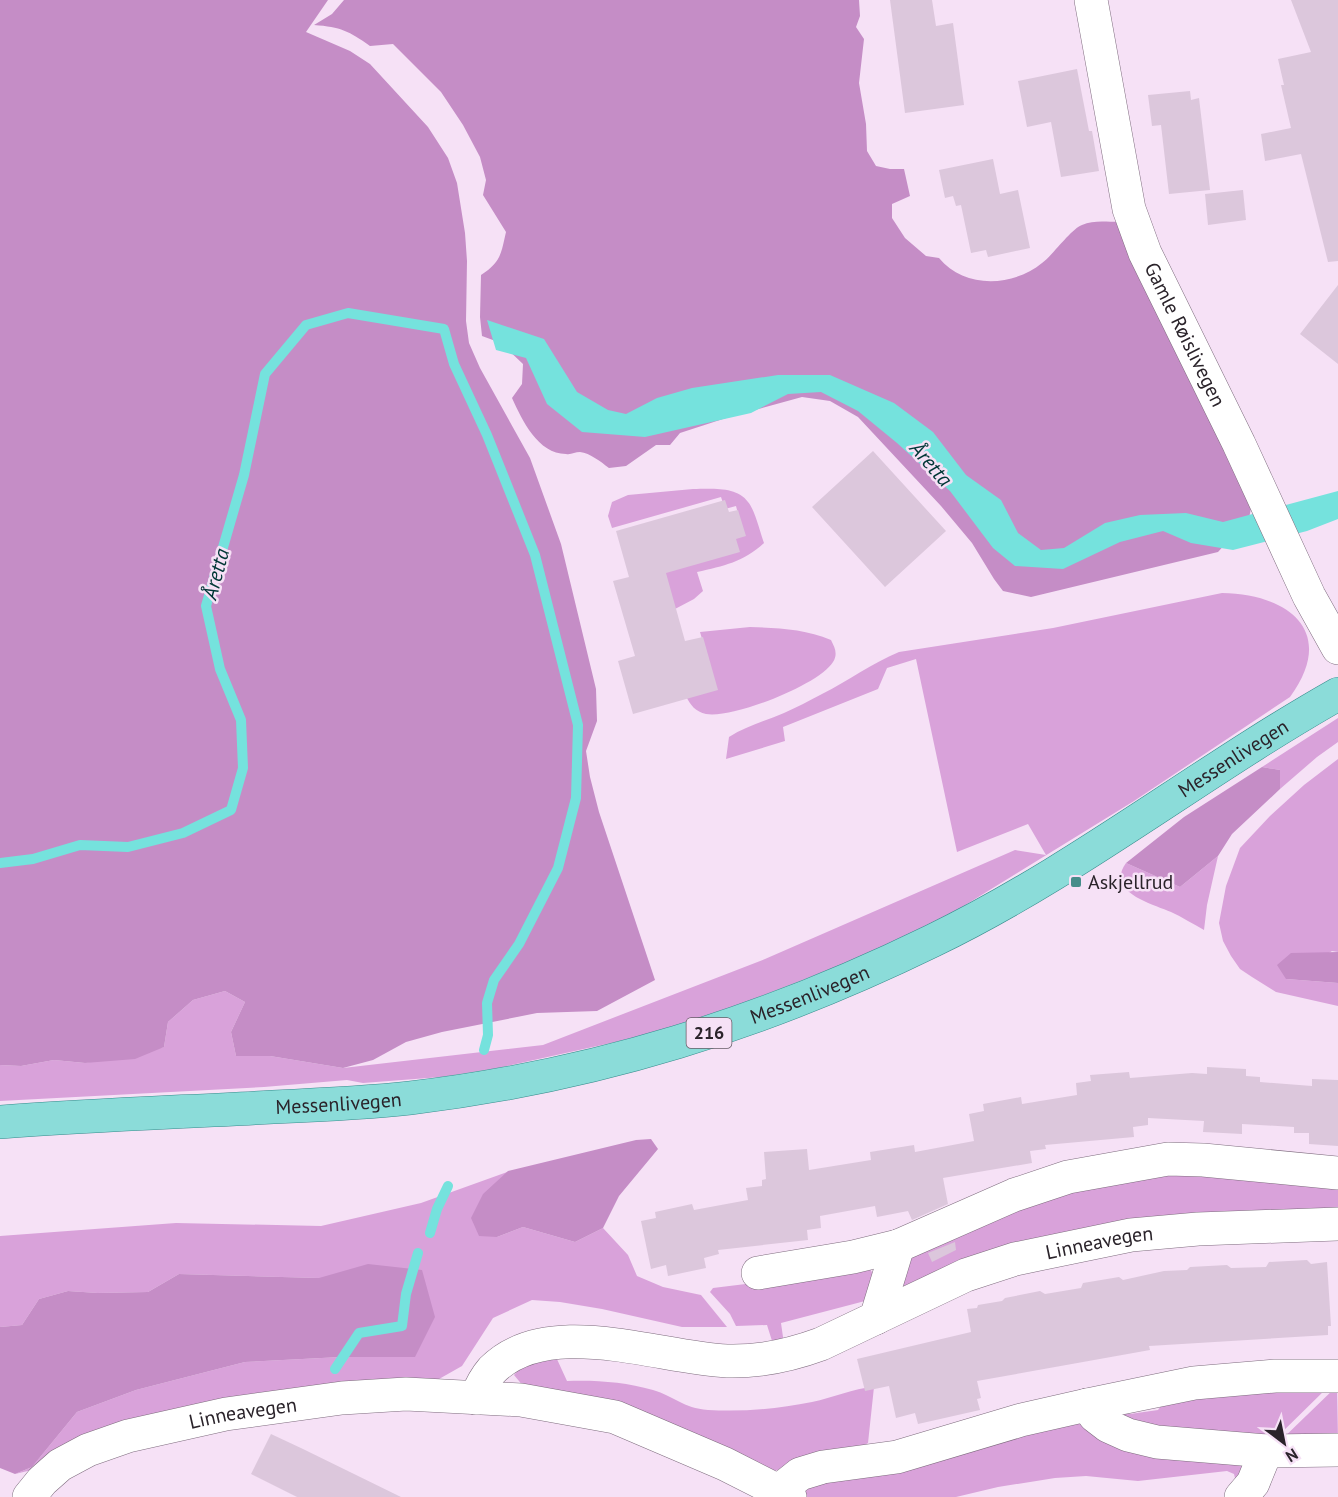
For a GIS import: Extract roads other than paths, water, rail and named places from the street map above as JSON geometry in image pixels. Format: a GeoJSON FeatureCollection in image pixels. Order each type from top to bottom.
{"type":"FeatureCollection","features":[{"type":"Feature","properties":{"kind":"main road","name":"Messenlivegen"},"geometry":{"type":"LineString","coordinates":[[0,1122],[407,1099],[555,1075],[633,1056],[703,1035],[862,974],[1002,905],[1081,857],[1288,722],[1338,694]]}},
{"type":"Feature","properties":{"kind":"street","name":"Gamle Røislivegen"},"geometry":{"type":"LineString","coordinates":[[1091,0],[1128,208],[1145,253],[1239,444],[1309,596],[1338,648]]}},
{"type":"Feature","properties":{"kind":"street"},"geometry":{"type":"LineString","coordinates":[[758,1273],[853,1257],[898,1246],[1014,1195],[1068,1177],[1168,1159],[1203,1160],[1338,1173]]}},
{"type":"Feature","properties":{"kind":"street","name":"Linneavegen"},"geometry":{"type":"LineString","coordinates":[[476,1398],[491,1371],[502,1362],[519,1352],[544,1344],[567,1342],[613,1345],[690,1358],[729,1361],[773,1358],[821,1344],[966,1275],[1015,1259],[1120,1238],[1198,1229],[1338,1224]]}},
{"type":"Feature","properties":{"kind":"street"},"geometry":{"type":"LineString","coordinates":[[876,1318],[898,1246]]}},
{"type":"Feature","properties":{"kind":"street","name":"Linneavegen"},"geometry":{"type":"LineString","coordinates":[[29,1497],[60,1465],[88,1450],[128,1436],[226,1414],[342,1398],[406,1394],[521,1400],[615,1417],[725,1464],[785,1494],[800,1474],[823,1467],[897,1457],[1021,1420],[1087,1405],[1194,1383],[1275,1376],[1338,1376]]}},
{"type":"Feature","properties":{"kind":"street"},"geometry":{"type":"LineString","coordinates":[[1087,1405],[1095,1416],[1108,1426],[1128,1435],[1157,1442],[1266,1451],[1338,1450]]}},
{"type":"Feature","properties":{"kind":"street"},"geometry":{"type":"LineString","coordinates":[[1241,1497],[1253,1483],[1266,1451]]}},
{"type":"Feature","properties":{"kind":"water"},"geometry":{"type":"Polygon","coordinates":[[[487,320],[544,339],[577,392],[608,410],[626,414],[657,398],[692,388],[778,375],[830,375],[894,403],[933,432],[966,475],[1001,500],[1018,533],[1041,550],[1064,548],[1105,523],[1140,515],[1186,513],[1223,522],[1338,491],[1338,519],[1307,531],[1233,550],[1191,543],[1163,531],[1120,542],[1063,569],[1015,566],[993,548],[950,491],[897,443],[858,411],[821,392],[788,394],[751,413],[645,437],[582,432],[547,404],[526,358],[496,350],[487,320]]]}},
{"type":"Feature","properties":{"kind":"waterway","name":"Åretta"},"geometry":{"type":"LineString","coordinates":[[0,863],[33,859],[80,845],[128,847],[183,833],[231,810],[243,768],[241,720],[220,669],[206,606],[244,475],[265,374],[306,325],[348,313],[444,329],[454,364],[487,435],[535,555],[578,725],[576,798],[558,868],[519,944],[494,980],[487,1003],[488,1035],[484,1050]]}},
{"type":"Feature","properties":{"kind":"waterway"},"geometry":{"type":"LineString","coordinates":[[430,1233],[437,1209],[448,1186]]}},
{"type":"Feature","properties":{"kind":"waterway"},"geometry":{"type":"LineString","coordinates":[[335,1369],[359,1333],[402,1326],[406,1294],[418,1253]]}},
{"type":"Feature","properties":{"kind":"place","name":"Askjellrud"},"geometry":{"type":"Point","coordinates":[1076,882]}}]}
